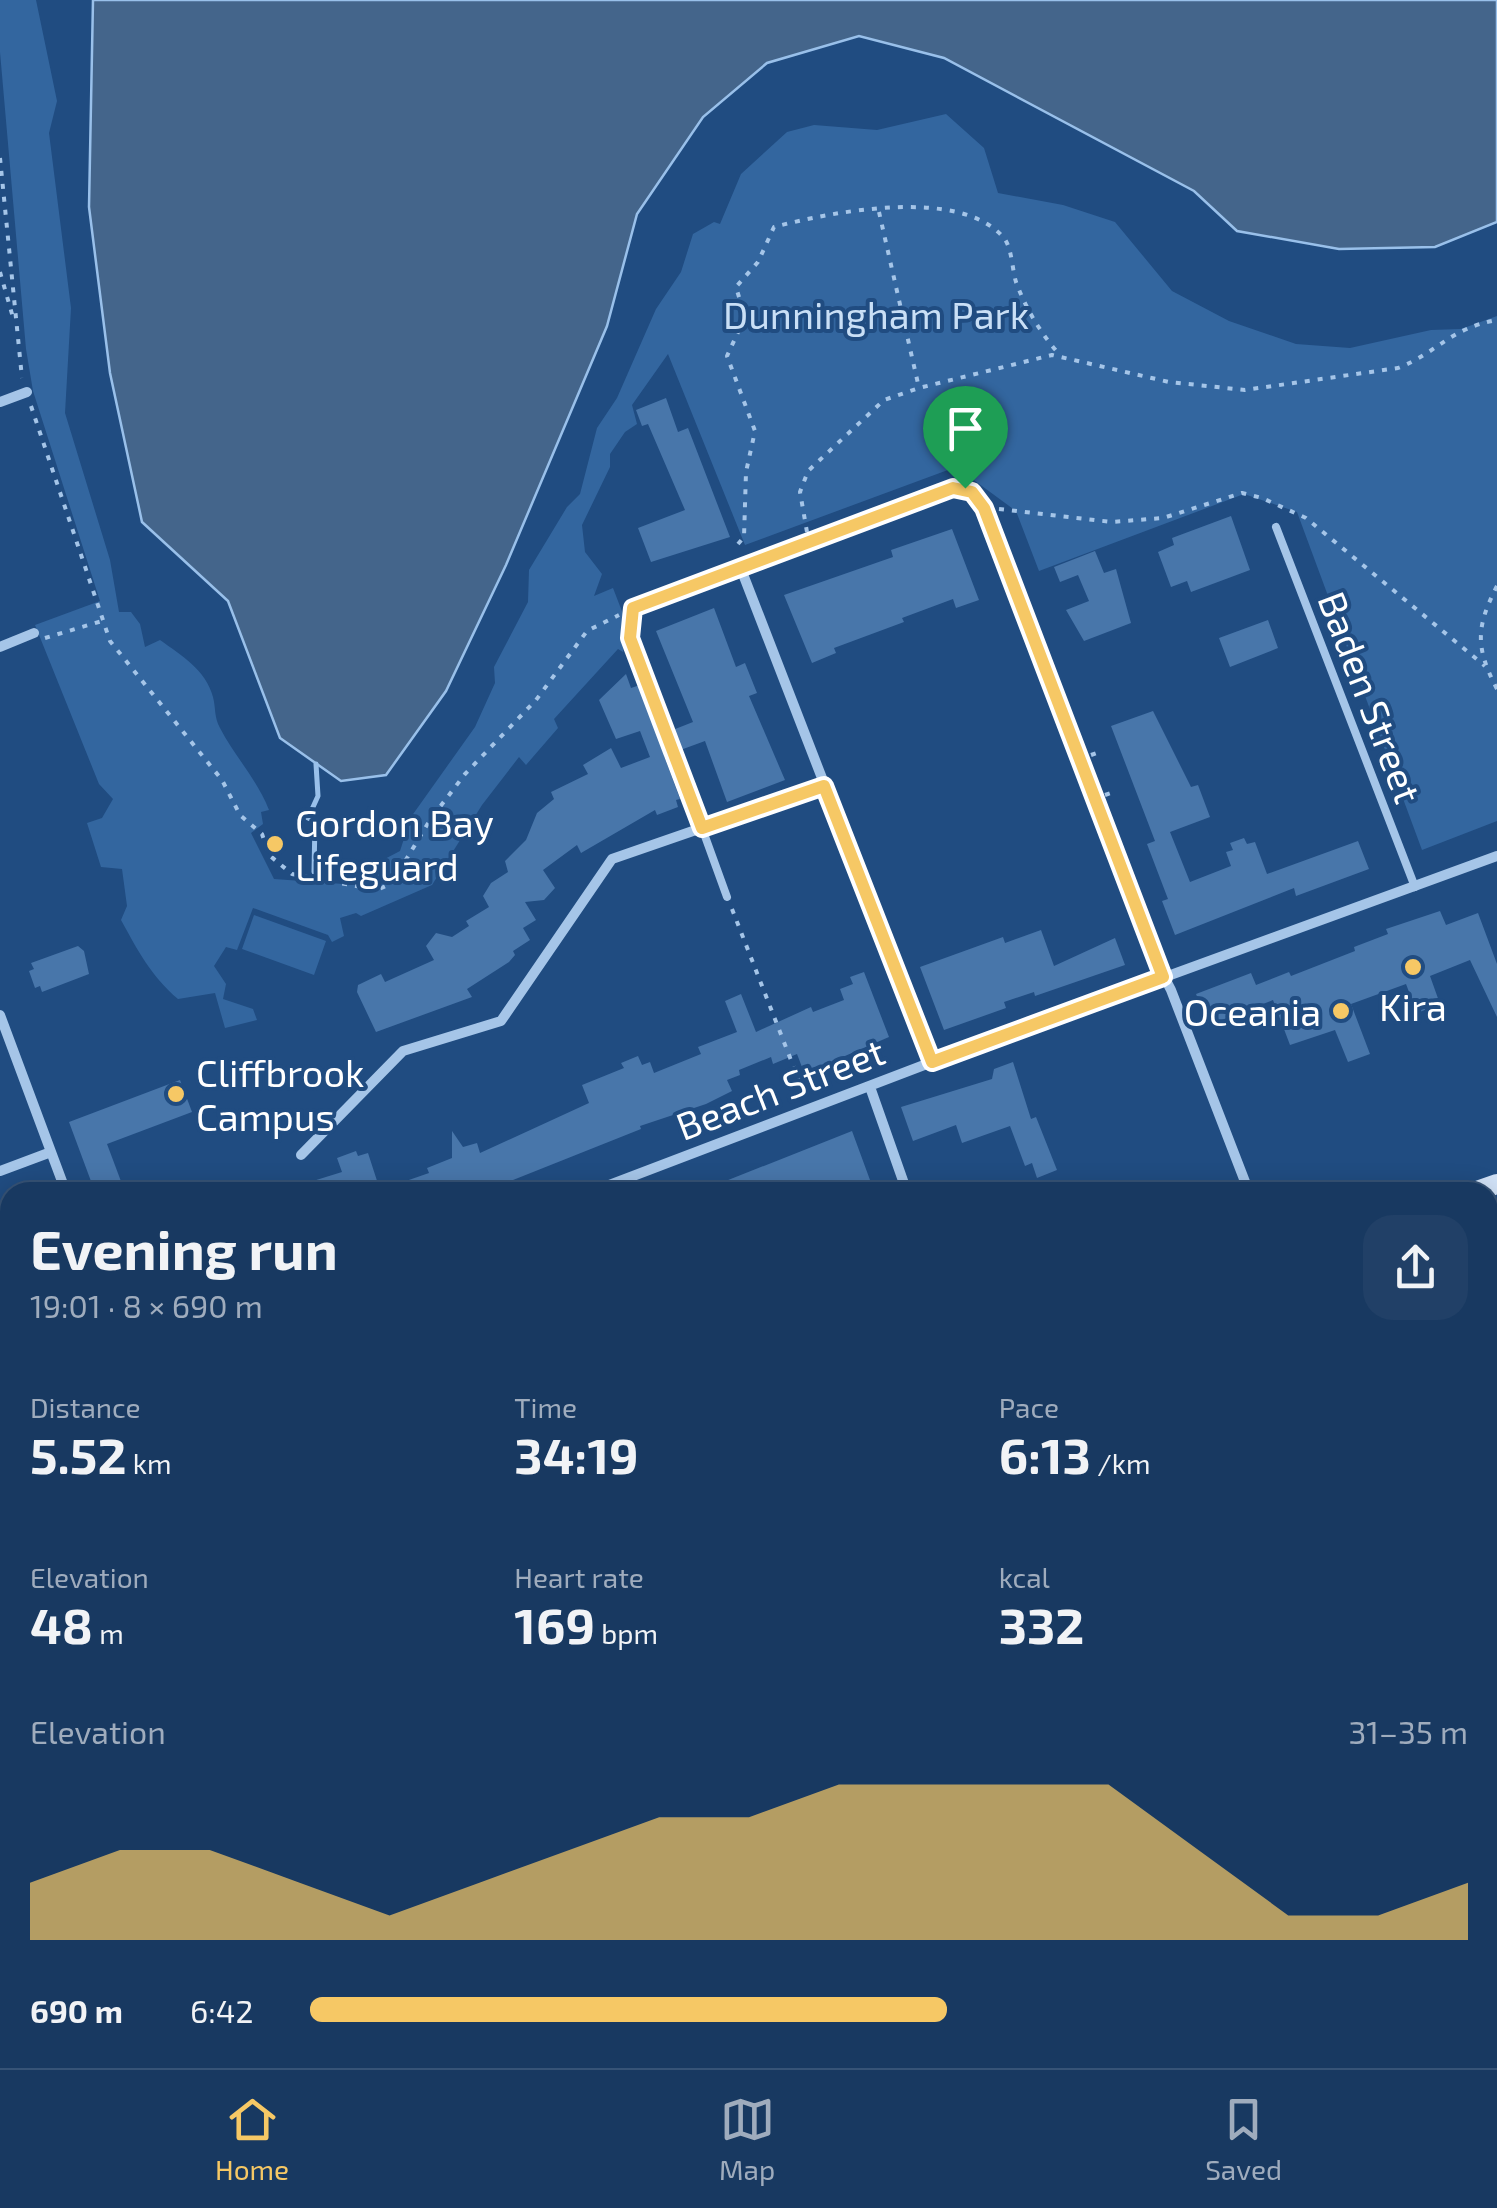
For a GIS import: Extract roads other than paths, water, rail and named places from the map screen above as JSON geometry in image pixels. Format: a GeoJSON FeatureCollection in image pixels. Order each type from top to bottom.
{"type":"FeatureCollection","features":[{"type":"Feature","properties":{"kind":"main road"},"geometry":{"type":"LineString","coordinates":[[0,1753],[0,1766]]}},
{"type":"Feature","properties":{"kind":"street"},"geometry":{"type":"LineString","coordinates":[[0,402],[26,392]]}},
{"type":"Feature","properties":{"kind":"street"},"geometry":{"type":"LineString","coordinates":[[630,609],[953,488],[972,492],[984,508],[1245,1182]]}},
{"type":"Feature","properties":{"kind":"street"},"geometry":{"type":"LineString","coordinates":[[741,569],[932,1062]]}},
{"type":"Feature","properties":{"kind":"street"},"geometry":{"type":"LineString","coordinates":[[0,647],[34,633]]}},
{"type":"Feature","properties":{"kind":"street"},"geometry":{"type":"LineString","coordinates":[[301,1155],[403,1051],[501,1020],[612,859],[824,786]]}},
{"type":"Feature","properties":{"kind":"street","name":"Beach Street"},"geometry":{"type":"LineString","coordinates":[[617,1182],[932,1062],[1497,856]]}},
{"type":"Feature","properties":{"kind":"street"},"geometry":{"type":"LineString","coordinates":[[0,1015],[62,1182]]}},
{"type":"Feature","properties":{"kind":"street"},"geometry":{"type":"LineString","coordinates":[[870,1086],[904,1182]]}},
{"type":"Feature","properties":{"kind":"street"},"geometry":{"type":"LineString","coordinates":[[0,1171],[51,1152]]}},
{"type":"Feature","properties":{"kind":"lane","name":"Baden Street"},"geometry":{"type":"LineString","coordinates":[[1276,527],[1414,887]]}},
{"type":"Feature","properties":{"kind":"lane"},"geometry":{"type":"LineString","coordinates":[[702,828],[727,897]]}},
{"type":"Feature","properties":{"kind":"waterway"},"geometry":{"type":"LineString","coordinates":[[314,872],[315,821],[308,818],[318,796],[316,764]]}},
{"type":"Feature","properties":{"kind":"place","name":"Gordon Bay Lifeguard"},"geometry":{"type":"Point","coordinates":[275,844]}},
{"type":"Feature","properties":{"kind":"place","name":"Kira"},"geometry":{"type":"Point","coordinates":[1413,967]}},
{"type":"Feature","properties":{"kind":"place","name":"Oceania"},"geometry":{"type":"Point","coordinates":[1341,1011]}},
{"type":"Feature","properties":{"kind":"place","name":"Cliffbrook Campus"},"geometry":{"type":"Point","coordinates":[176,1094]}},
{"type":"Feature","properties":{"kind":"park label","name":"Dunningham Park"},"geometry":{"type":"Point","coordinates":[876,314]}}]}
